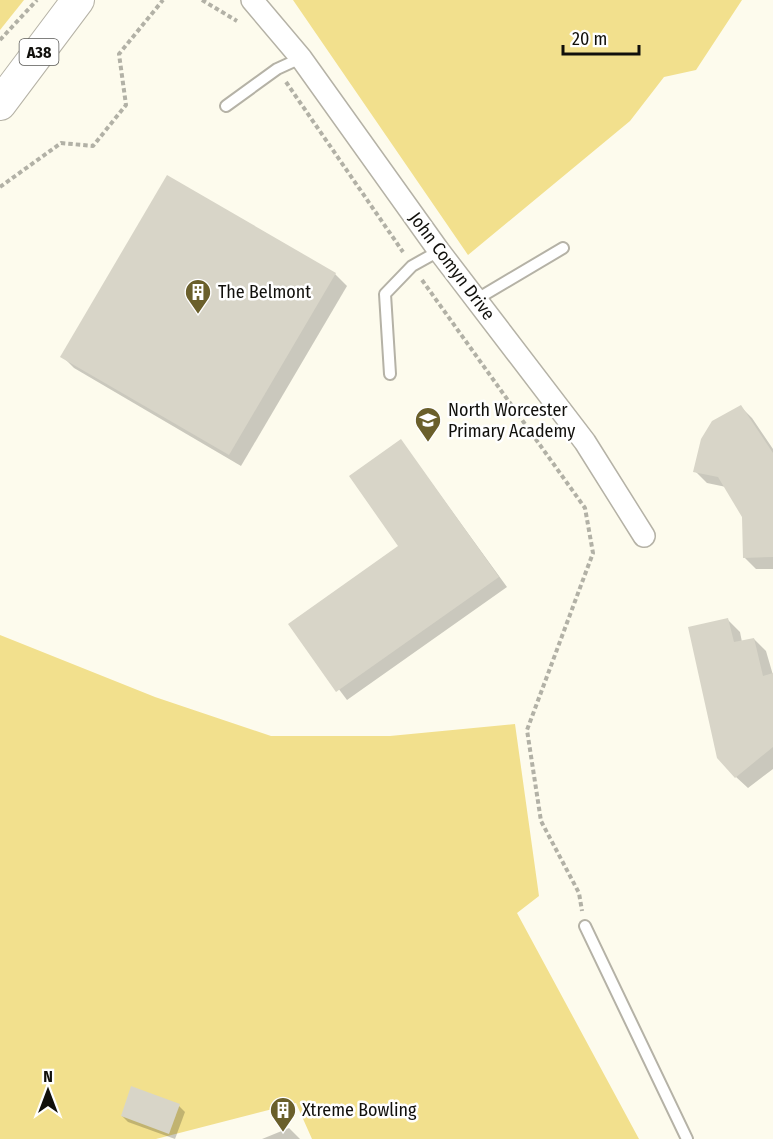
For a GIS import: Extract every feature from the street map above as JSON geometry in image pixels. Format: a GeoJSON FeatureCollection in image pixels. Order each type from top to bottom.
{"type":"FeatureCollection","features":[{"type":"Feature","properties":{"kind":"main road","name":"A38"},"geometry":{"type":"LineString","coordinates":[[0,105],[78,0]]}},
{"type":"Feature","properties":{"kind":"street","name":"John Comyn Drive"},"geometry":{"type":"LineString","coordinates":[[252,0],[301,58],[439,251],[585,442],[644,537]]}},
{"type":"Feature","properties":{"kind":"lane"},"geometry":{"type":"LineString","coordinates":[[226,106],[277,69],[301,58]]}},
{"type":"Feature","properties":{"kind":"lane"},"geometry":{"type":"LineString","coordinates":[[477,299],[563,248]]}},
{"type":"Feature","properties":{"kind":"lane"},"geometry":{"type":"LineString","coordinates":[[390,374],[385,294],[412,266],[439,251]]}},
{"type":"Feature","properties":{"kind":"lane"},"geometry":{"type":"LineString","coordinates":[[585,926],[687,1139]]}},
{"type":"Feature","properties":{"kind":"path"},"geometry":{"type":"LineString","coordinates":[[0,40],[37,0]]}},
{"type":"Feature","properties":{"kind":"path"},"geometry":{"type":"LineString","coordinates":[[0,187],[61,143],[93,146],[126,105],[119,54],[164,0]]}},
{"type":"Feature","properties":{"kind":"path"},"geometry":{"type":"LineString","coordinates":[[202,0],[247,27]]}},
{"type":"Feature","properties":{"kind":"path"},"geometry":{"type":"LineString","coordinates":[[277,69],[397,244]]}},
{"type":"Feature","properties":{"kind":"path"},"geometry":{"type":"LineString","coordinates":[[412,266],[585,508],[593,553],[526,730],[541,822],[579,893],[585,926]]}},
{"type":"Feature","properties":{"kind":"shaded area"},"geometry":{"type":"Polygon","coordinates":[[[0,0],[24,0],[0,30],[0,0]]]}},
{"type":"Feature","properties":{"kind":"shaded area"},"geometry":{"type":"Polygon","coordinates":[[[293,0],[742,0],[696,70],[664,77],[630,121],[468,255],[293,0]]]}},
{"type":"Feature","properties":{"kind":"shaded area"},"geometry":{"type":"Polygon","coordinates":[[[0,635],[155,697],[271,736],[390,736],[515,724],[539,896],[517,913],[639,1139],[312,1139],[296,1103],[156,1139],[0,1139],[0,635]]]}},
{"type":"Feature","properties":{"kind":"building","name":"The Belmont"},"geometry":{"type":"Polygon","coordinates":[[[167,175],[336,273],[229,455],[60,357],[167,175]]]}},
{"type":"Feature","properties":{"kind":"building"},"geometry":{"type":"Polygon","coordinates":[[[741,405],[773,453],[773,557],[743,558],[742,517],[718,477],[693,472],[701,439],[712,421],[741,405]]]}},
{"type":"Feature","properties":{"kind":"building"},"geometry":{"type":"Polygon","coordinates":[[[401,439],[499,577],[336,692],[288,624],[398,546],[349,476],[401,439]]]}},
{"type":"Feature","properties":{"kind":"building"},"geometry":{"type":"Polygon","coordinates":[[[728,618],[734,642],[754,638],[763,676],[773,673],[773,747],[735,778],[717,758],[688,627],[728,618]]]}},
{"type":"Feature","properties":{"kind":"building"},"geometry":{"type":"Polygon","coordinates":[[[131,1086],[180,1104],[169,1134],[121,1116],[131,1086]]]}},
{"type":"Feature","properties":{"kind":"place","name":"The Belmont"},"geometry":{"type":"Point","coordinates":[198,315]}},
{"type":"Feature","properties":{"kind":"place","name":"North Worcester Primary Academy"},"geometry":{"type":"Point","coordinates":[428,443]}},
{"type":"Feature","properties":{"kind":"place","name":"Xtreme Bowling"},"geometry":{"type":"Point","coordinates":[283,1133]}}]}
